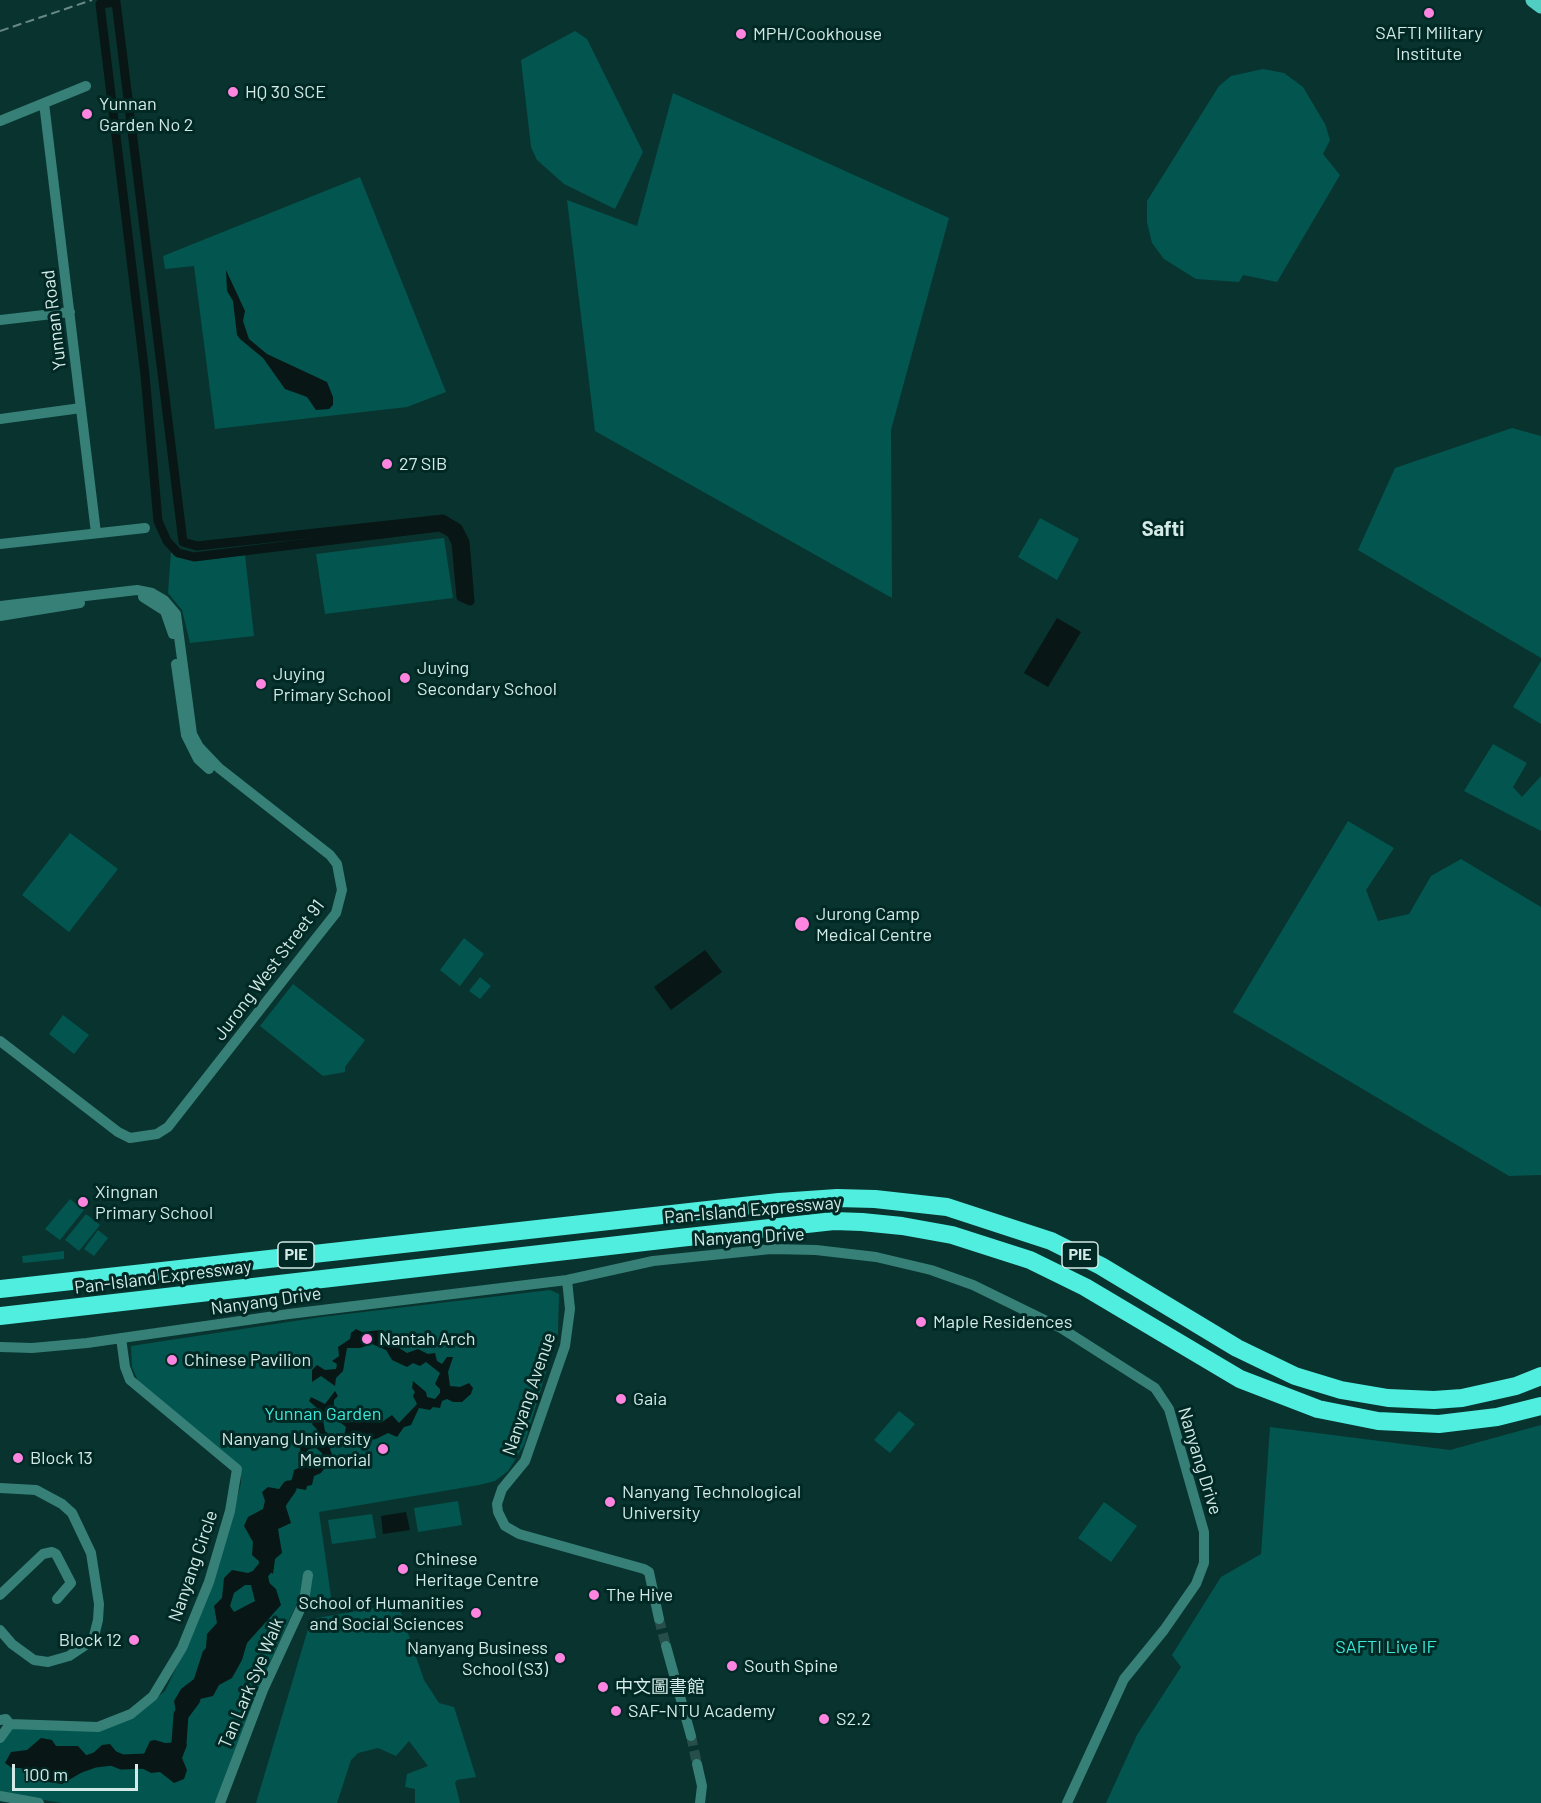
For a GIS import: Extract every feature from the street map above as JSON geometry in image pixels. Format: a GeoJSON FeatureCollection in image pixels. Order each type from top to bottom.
{"type":"FeatureCollection","features":[{"type":"Feature","properties":{"kind":"highway","name":"Pan-Island Expressway"},"geometry":{"type":"LineString","coordinates":[[0,1290],[592,1221],[837,1198],[875,1199],[947,1208],[1051,1241],[1101,1266],[1237,1348],[1288,1373],[1333,1388],[1388,1398],[1434,1400],[1462,1398],[1516,1386],[1541,1376]]}},
{"type":"Feature","properties":{"kind":"highway","name":"Pan-Island Expressway"},"geometry":{"type":"LineString","coordinates":[[0,1316],[691,1236],[834,1221],[862,1222],[952,1235],[1030,1260],[1085,1287],[1240,1379],[1318,1409],[1378,1421],[1419,1424],[1473,1421],[1541,1406]]}},
{"type":"Feature","properties":{"kind":"main road"},"geometry":{"type":"LineString","coordinates":[[1533,0],[1541,6]]}},
{"type":"Feature","properties":{"kind":"street"},"geometry":{"type":"LineString","coordinates":[[0,121],[86,86]]}},
{"type":"Feature","properties":{"kind":"street","name":"Yunnan Road"},"geometry":{"type":"LineString","coordinates":[[44,103],[96,533]]}},
{"type":"Feature","properties":{"kind":"street"},"geometry":{"type":"LineString","coordinates":[[0,320],[69,312]]}},
{"type":"Feature","properties":{"kind":"street"},"geometry":{"type":"LineString","coordinates":[[0,419],[81,408]]}},
{"type":"Feature","properties":{"kind":"street"},"geometry":{"type":"LineString","coordinates":[[0,544],[145,528]]}},
{"type":"Feature","properties":{"kind":"street","name":"Jurong West Street 91"},"geometry":{"type":"LineString","coordinates":[[0,606],[137,590],[152,593],[165,600],[176,614],[192,734],[199,747],[219,768],[330,855],[337,864],[342,890],[336,913],[168,1127],[157,1134],[130,1138],[118,1132],[0,1041]]}},
{"type":"Feature","properties":{"kind":"street","name":"Jurong West Street 91"},"geometry":{"type":"LineString","coordinates":[[0,616],[136,596],[148,598],[159,605],[165,611],[173,633],[183,725],[198,759],[317,852],[331,867],[337,888],[330,910],[163,1122],[154,1128],[144,1132],[120,1127],[0,1033]]}},
{"type":"Feature","properties":{"kind":"street","name":"Nanyang Drive"},"geometry":{"type":"LineString","coordinates":[[0,1347],[32,1348],[121,1338],[279,1315],[567,1280],[653,1261],[771,1249],[816,1250],[876,1257],[931,1270],[973,1285],[1061,1328],[1155,1388],[1169,1409],[1199,1513],[1205,1543],[1204,1563],[1192,1591],[1124,1679],[1067,1803]]}},
{"type":"Feature","properties":{"kind":"street","name":"Nanyang Avenue"},"geometry":{"type":"LineString","coordinates":[[567,1280],[570,1309],[565,1346],[525,1461],[502,1489],[497,1504],[498,1512],[505,1526],[519,1534],[649,1572],[659,1619]]}},
{"type":"Feature","properties":{"kind":"street","name":"Nanyang Circle"},"geometry":{"type":"LineString","coordinates":[[3,1729],[98,1727],[132,1714],[153,1696],[182,1648],[209,1582],[230,1511],[238,1474],[234,1465],[136,1386],[127,1376],[121,1338]]}},
{"type":"Feature","properties":{"kind":"street"},"geometry":{"type":"LineString","coordinates":[[0,1488],[36,1490],[59,1502],[72,1513],[91,1553],[99,1604],[95,1634],[89,1643],[69,1656],[48,1662],[34,1660],[12,1644],[0,1630]]}},
{"type":"Feature","properties":{"kind":"street"},"geometry":{"type":"LineString","coordinates":[[0,1595],[48,1552],[56,1554],[70,1580],[70,1587],[57,1599]]}},
{"type":"Feature","properties":{"kind":"street","name":"Tan Lark Sye Walk"},"geometry":{"type":"LineString","coordinates":[[220,1803],[263,1690],[304,1601],[308,1575]]}},
{"type":"Feature","properties":{"kind":"street"},"geometry":{"type":"LineString","coordinates":[[666,1646],[691,1736]]}},
{"type":"Feature","properties":{"kind":"street"},"geometry":{"type":"LineString","coordinates":[[697,1764],[702,1786],[700,1803]]}},
{"type":"Feature","properties":{"kind":"street"},"geometry":{"type":"LineString","coordinates":[[0,1796],[39,1803]]}},
{"type":"Feature","properties":{"kind":"green space"},"geometry":{"type":"Polygon","coordinates":[[[575,31],[587,39],[643,152],[615,209],[564,184],[537,160],[531,147],[521,60],[575,31]]]}},
{"type":"Feature","properties":{"kind":"green space"},"geometry":{"type":"Polygon","coordinates":[[[1263,69],[1284,73],[1303,87],[1325,124],[1330,140],[1323,154],[1340,175],[1277,282],[1243,275],[1239,282],[1196,279],[1164,259],[1152,243],[1147,222],[1147,201],[1219,86],[1231,76],[1263,69]]]}},
{"type":"Feature","properties":{"kind":"green space"},"geometry":{"type":"Polygon","coordinates":[[[673,93],[949,218],[891,430],[892,598],[595,431],[567,200],[637,226],[673,93]]]}},
{"type":"Feature","properties":{"kind":"green space"},"geometry":{"type":"Polygon","coordinates":[[[360,177],[446,392],[407,407],[215,429],[194,266],[165,269],[163,256],[360,177]]]}},
{"type":"Feature","properties":{"kind":"green space"},"geometry":{"type":"Polygon","coordinates":[[[1512,428],[1541,436],[1541,658],[1358,550],[1395,468],[1512,428]]]}},
{"type":"Feature","properties":{"kind":"green space"},"geometry":{"type":"Polygon","coordinates":[[[1040,518],[1079,539],[1057,580],[1018,557],[1040,518]]]}},
{"type":"Feature","properties":{"kind":"green space"},"geometry":{"type":"Polygon","coordinates":[[[444,538],[453,598],[325,614],[316,554],[444,538]]]}},
{"type":"Feature","properties":{"kind":"green space"},"geometry":{"type":"Polygon","coordinates":[[[171,552],[195,561],[245,555],[254,636],[190,643],[182,610],[168,593],[171,552]]]}},
{"type":"Feature","properties":{"kind":"green space"},"geometry":{"type":"Polygon","coordinates":[[[1541,661],[1541,724],[1513,707],[1541,661]]]}},
{"type":"Feature","properties":{"kind":"green space"},"geometry":{"type":"Polygon","coordinates":[[[1493,744],[1527,763],[1513,787],[1522,797],[1541,776],[1541,831],[1464,791],[1493,744]]]}},
{"type":"Feature","properties":{"kind":"green space"},"geometry":{"type":"Polygon","coordinates":[[[1348,821],[1394,848],[1366,890],[1378,921],[1409,914],[1431,876],[1461,859],[1541,907],[1541,1175],[1509,1176],[1233,1012],[1348,821]]]}},
{"type":"Feature","properties":{"kind":"green space"},"geometry":{"type":"Polygon","coordinates":[[[70,833],[118,869],[69,932],[22,895],[70,833]]]}},
{"type":"Feature","properties":{"kind":"green space"},"geometry":{"type":"Polygon","coordinates":[[[464,938],[484,954],[460,986],[440,970],[464,938]]]}},
{"type":"Feature","properties":{"kind":"green space"},"geometry":{"type":"Polygon","coordinates":[[[480,977],[491,986],[480,999],[469,991],[480,977]]]}},
{"type":"Feature","properties":{"kind":"green space"},"geometry":{"type":"Polygon","coordinates":[[[293,984],[365,1040],[345,1067],[345,1072],[323,1076],[260,1026],[293,984]]]}},
{"type":"Feature","properties":{"kind":"green space"},"geometry":{"type":"Polygon","coordinates":[[[63,1015],[89,1035],[74,1054],[49,1034],[63,1015]]]}},
{"type":"Feature","properties":{"kind":"green space"},"geometry":{"type":"Polygon","coordinates":[[[70,1199],[84,1210],[60,1240],[45,1229],[70,1199]]]}},
{"type":"Feature","properties":{"kind":"green space"},"geometry":{"type":"Polygon","coordinates":[[[86,1214],[100,1225],[79,1251],[65,1240],[86,1214]]]}},
{"type":"Feature","properties":{"kind":"green space"},"geometry":{"type":"Polygon","coordinates":[[[98,1230],[108,1238],[94,1256],[84,1249],[98,1230]]]}},
{"type":"Feature","properties":{"kind":"green space"},"geometry":{"type":"Polygon","coordinates":[[[64,1251],[64,1259],[23,1263],[22,1256],[64,1251]]]}},
{"type":"Feature","properties":{"kind":"green space","name":"Yunnan Garden"},"geometry":{"type":"Polygon","coordinates":[[[550,1290],[559,1294],[558,1333],[524,1445],[508,1471],[495,1481],[479,1485],[319,1512],[332,1604],[308,1608],[297,1603],[274,1653],[215,1803],[62,1803],[0,1793],[0,1740],[11,1728],[97,1731],[134,1717],[165,1691],[189,1641],[232,1517],[241,1483],[241,1468],[138,1381],[132,1367],[131,1346],[321,1317],[550,1290]]]}},
{"type":"Feature","properties":{"kind":"green space"},"geometry":{"type":"Polygon","coordinates":[[[899,1411],[915,1424],[890,1453],[874,1440],[899,1411]]]}},
{"type":"Feature","properties":{"kind":"green space","name":"SAFTI Live IF"},"geometry":{"type":"Polygon","coordinates":[[[1541,1425],[1541,1803],[1106,1803],[1137,1735],[1181,1667],[1172,1655],[1221,1577],[1261,1554],[1270,1427],[1450,1450],[1541,1425]]]}},
{"type":"Feature","properties":{"kind":"green space"},"geometry":{"type":"Polygon","coordinates":[[[458,1501],[462,1525],[418,1532],[414,1508],[458,1501]]]}},
{"type":"Feature","properties":{"kind":"green space"},"geometry":{"type":"Polygon","coordinates":[[[1104,1502],[1137,1526],[1111,1562],[1078,1538],[1104,1502]]]}},
{"type":"Feature","properties":{"kind":"green space"},"geometry":{"type":"Polygon","coordinates":[[[372,1514],[376,1538],[332,1544],[328,1520],[372,1514]]]}},
{"type":"Feature","properties":{"kind":"green space"},"geometry":{"type":"Polygon","coordinates":[[[398,1604],[424,1680],[439,1703],[454,1707],[476,1777],[457,1780],[455,1783],[460,1803],[415,1803],[415,1789],[405,1787],[407,1774],[428,1766],[409,1741],[396,1756],[378,1748],[358,1753],[351,1760],[337,1803],[256,1803],[311,1619],[398,1604]]]}},
{"type":"Feature","properties":{"kind":"shaded area"},"geometry":{"type":"Polygon","coordinates":[[[226,270],[245,311],[243,321],[249,339],[267,354],[327,382],[333,397],[333,405],[329,409],[316,410],[307,397],[285,389],[263,358],[237,335],[233,301],[227,291],[226,270]]]}},
{"type":"Feature","properties":{"kind":"shaded area"},"geometry":{"type":"Polygon","coordinates":[[[1057,618],[1081,632],[1048,687],[1024,673],[1057,618]]]}},
{"type":"Feature","properties":{"kind":"shaded area"},"geometry":{"type":"Polygon","coordinates":[[[705,950],[722,972],[671,1010],[654,987],[705,950]]]}},
{"type":"Feature","properties":{"kind":"shaded area"},"geometry":{"type":"Polygon","coordinates":[[[356,1329],[362,1332],[381,1330],[386,1336],[387,1346],[396,1346],[407,1353],[418,1349],[428,1354],[435,1353],[437,1361],[442,1364],[447,1357],[453,1357],[448,1372],[450,1386],[460,1387],[469,1383],[473,1388],[471,1394],[462,1402],[447,1399],[442,1401],[440,1408],[433,1407],[430,1410],[419,1408],[411,1425],[404,1427],[397,1437],[388,1433],[376,1439],[358,1442],[351,1437],[345,1445],[332,1446],[330,1449],[333,1457],[321,1473],[314,1476],[312,1485],[307,1486],[306,1490],[295,1488],[292,1491],[286,1485],[292,1479],[294,1470],[301,1467],[300,1445],[315,1444],[315,1436],[319,1432],[312,1424],[318,1409],[309,1401],[311,1397],[325,1404],[335,1391],[338,1396],[334,1400],[334,1412],[347,1423],[365,1419],[382,1422],[392,1415],[399,1423],[417,1404],[413,1396],[415,1392],[412,1388],[413,1381],[426,1392],[427,1397],[435,1399],[440,1393],[440,1389],[435,1384],[440,1373],[426,1362],[420,1366],[413,1363],[407,1367],[392,1360],[386,1350],[372,1344],[360,1348],[347,1348],[343,1371],[336,1378],[335,1386],[321,1376],[312,1382],[312,1370],[317,1365],[325,1370],[336,1369],[337,1364],[332,1361],[339,1356],[338,1347],[350,1339],[351,1333],[356,1329]],[[333,1417],[323,1420],[325,1431],[334,1438],[344,1436],[346,1427],[333,1417]],[[316,1448],[309,1449],[304,1455],[305,1462],[311,1467],[318,1466],[323,1460],[322,1453],[316,1448]]]}},
{"type":"Feature","properties":{"kind":"shaded area"},"geometry":{"type":"Polygon","coordinates":[[[268,1487],[279,1489],[287,1497],[286,1507],[291,1523],[278,1529],[282,1553],[275,1559],[273,1574],[252,1555],[253,1542],[244,1526],[248,1517],[263,1509],[265,1501],[262,1492],[268,1487]]]}},
{"type":"Feature","properties":{"kind":"shaded area"},"geometry":{"type":"Polygon","coordinates":[[[406,1512],[410,1530],[383,1534],[381,1516],[406,1512]]]}},
{"type":"Feature","properties":{"kind":"shaded area"},"geometry":{"type":"Polygon","coordinates":[[[232,1570],[248,1573],[255,1570],[276,1589],[281,1605],[247,1643],[242,1660],[232,1678],[219,1685],[213,1696],[200,1699],[193,1711],[179,1714],[176,1712],[174,1701],[181,1689],[194,1679],[206,1648],[207,1634],[217,1623],[214,1606],[222,1598],[224,1578],[232,1570]],[[245,1585],[234,1593],[230,1606],[234,1612],[255,1601],[251,1585],[245,1585]]]}},
{"type":"Feature","properties":{"kind":"shaded area"},"geometry":{"type":"Polygon","coordinates":[[[41,1738],[52,1740],[56,1746],[78,1746],[87,1756],[91,1767],[62,1784],[35,1780],[21,1768],[12,1768],[5,1763],[11,1752],[27,1750],[41,1738]]]}},
{"type":"Feature","properties":{"kind":"shaded area"},"geometry":{"type":"Polygon","coordinates":[[[150,1741],[165,1743],[185,1742],[187,1745],[182,1758],[187,1770],[184,1779],[174,1783],[160,1772],[151,1773],[136,1765],[135,1755],[144,1754],[150,1741]]]}},
{"type":"Feature","properties":{"kind":"shaded area"},"geometry":{"type":"Polygon","coordinates":[[[110,1744],[119,1755],[127,1757],[130,1767],[122,1769],[109,1763],[97,1765],[92,1754],[102,1745],[110,1744]]]}},
{"type":"Feature","properties":{"kind":"waterway"},"geometry":{"type":"LineString","coordinates":[[116,2],[183,542],[197,546],[443,519],[458,528],[465,542],[470,601],[461,597],[456,543],[451,533],[440,527],[194,557],[178,553],[167,541],[158,521],[145,375],[100,4],[116,2]]}},
{"type":"Feature","properties":{"kind":"waterway"},"geometry":{"type":"LineString","coordinates":[[273,1511],[289,1488]]}},
{"type":"Feature","properties":{"kind":"waterway"},"geometry":{"type":"LineString","coordinates":[[264,1594],[260,1574],[266,1567],[268,1548]]}},
{"type":"Feature","properties":{"kind":"waterway"},"geometry":{"type":"LineString","coordinates":[[72,1768],[95,1760],[112,1758],[122,1762],[147,1761],[167,1764],[173,1760],[179,1743],[181,1715],[193,1699]]}},
{"type":"Feature","properties":{"kind":"tunnel"},"geometry":{"type":"LineString","coordinates":[[659,1619],[666,1646]]}},
{"type":"Feature","properties":{"kind":"tunnel"},"geometry":{"type":"LineString","coordinates":[[691,1736],[697,1764]]}},
{"type":"Feature","properties":{"kind":"railway"},"geometry":{"type":"LineString","coordinates":[[0,31],[92,0]]}},
{"type":"Feature","properties":{"kind":"place","name":"SAFTI Military Institute"},"geometry":{"type":"Point","coordinates":[1429,13]}},
{"type":"Feature","properties":{"kind":"place","name":"MPH/Cookhouse"},"geometry":{"type":"Point","coordinates":[741,34]}},
{"type":"Feature","properties":{"kind":"place","name":"HQ 30 SCE"},"geometry":{"type":"Point","coordinates":[233,92]}},
{"type":"Feature","properties":{"kind":"place","name":"Yunnan Garden No 2"},"geometry":{"type":"Point","coordinates":[87,114]}},
{"type":"Feature","properties":{"kind":"place","name":"27 SIB"},"geometry":{"type":"Point","coordinates":[387,464]}},
{"type":"Feature","properties":{"kind":"place","name":"Juying Secondary School"},"geometry":{"type":"Point","coordinates":[405,678]}},
{"type":"Feature","properties":{"kind":"place","name":"Juying Primary School"},"geometry":{"type":"Point","coordinates":[261,684]}},
{"type":"Feature","properties":{"kind":"place","name":"Jurong Camp Medical Centre"},"geometry":{"type":"Point","coordinates":[802,924]}},
{"type":"Feature","properties":{"kind":"place","name":"Xingnan Primary School"},"geometry":{"type":"Point","coordinates":[83,1202]}},
{"type":"Feature","properties":{"kind":"place","name":"Maple Residences"},"geometry":{"type":"Point","coordinates":[921,1322]}},
{"type":"Feature","properties":{"kind":"place","name":"Nantah Arch"},"geometry":{"type":"Point","coordinates":[367,1339]}},
{"type":"Feature","properties":{"kind":"place","name":"Chinese Pavilion"},"geometry":{"type":"Point","coordinates":[172,1360]}},
{"type":"Feature","properties":{"kind":"place","name":"Gaia"},"geometry":{"type":"Point","coordinates":[621,1399]}},
{"type":"Feature","properties":{"kind":"place","name":"Nanyang University Memorial"},"geometry":{"type":"Point","coordinates":[383,1449]}},
{"type":"Feature","properties":{"kind":"place","name":"Block 13"},"geometry":{"type":"Point","coordinates":[18,1458]}},
{"type":"Feature","properties":{"kind":"place","name":"Nanyang Technological University"},"geometry":{"type":"Point","coordinates":[610,1502]}},
{"type":"Feature","properties":{"kind":"place","name":"Chinese Heritage Centre"},"geometry":{"type":"Point","coordinates":[403,1569]}},
{"type":"Feature","properties":{"kind":"place","name":"The Hive"},"geometry":{"type":"Point","coordinates":[594,1595]}},
{"type":"Feature","properties":{"kind":"place","name":"School of Humanities and Social Sciences"},"geometry":{"type":"Point","coordinates":[476,1613]}},
{"type":"Feature","properties":{"kind":"place","name":"Block 12"},"geometry":{"type":"Point","coordinates":[134,1640]}},
{"type":"Feature","properties":{"kind":"place","name":"Nanyang Business School (S3)"},"geometry":{"type":"Point","coordinates":[560,1658]}},
{"type":"Feature","properties":{"kind":"place","name":"South Spine"},"geometry":{"type":"Point","coordinates":[732,1666]}},
{"type":"Feature","properties":{"kind":"place","name":"中文圖書館"},"geometry":{"type":"Point","coordinates":[603,1687]}},
{"type":"Feature","properties":{"kind":"place","name":"SAF-NTU Academy"},"geometry":{"type":"Point","coordinates":[616,1711]}},
{"type":"Feature","properties":{"kind":"place","name":"S2.2"},"geometry":{"type":"Point","coordinates":[824,1719]}},
{"type":"Feature","properties":{"kind":"district","name":"Safti"},"geometry":{"type":"Point","coordinates":[1163,529]}}]}
